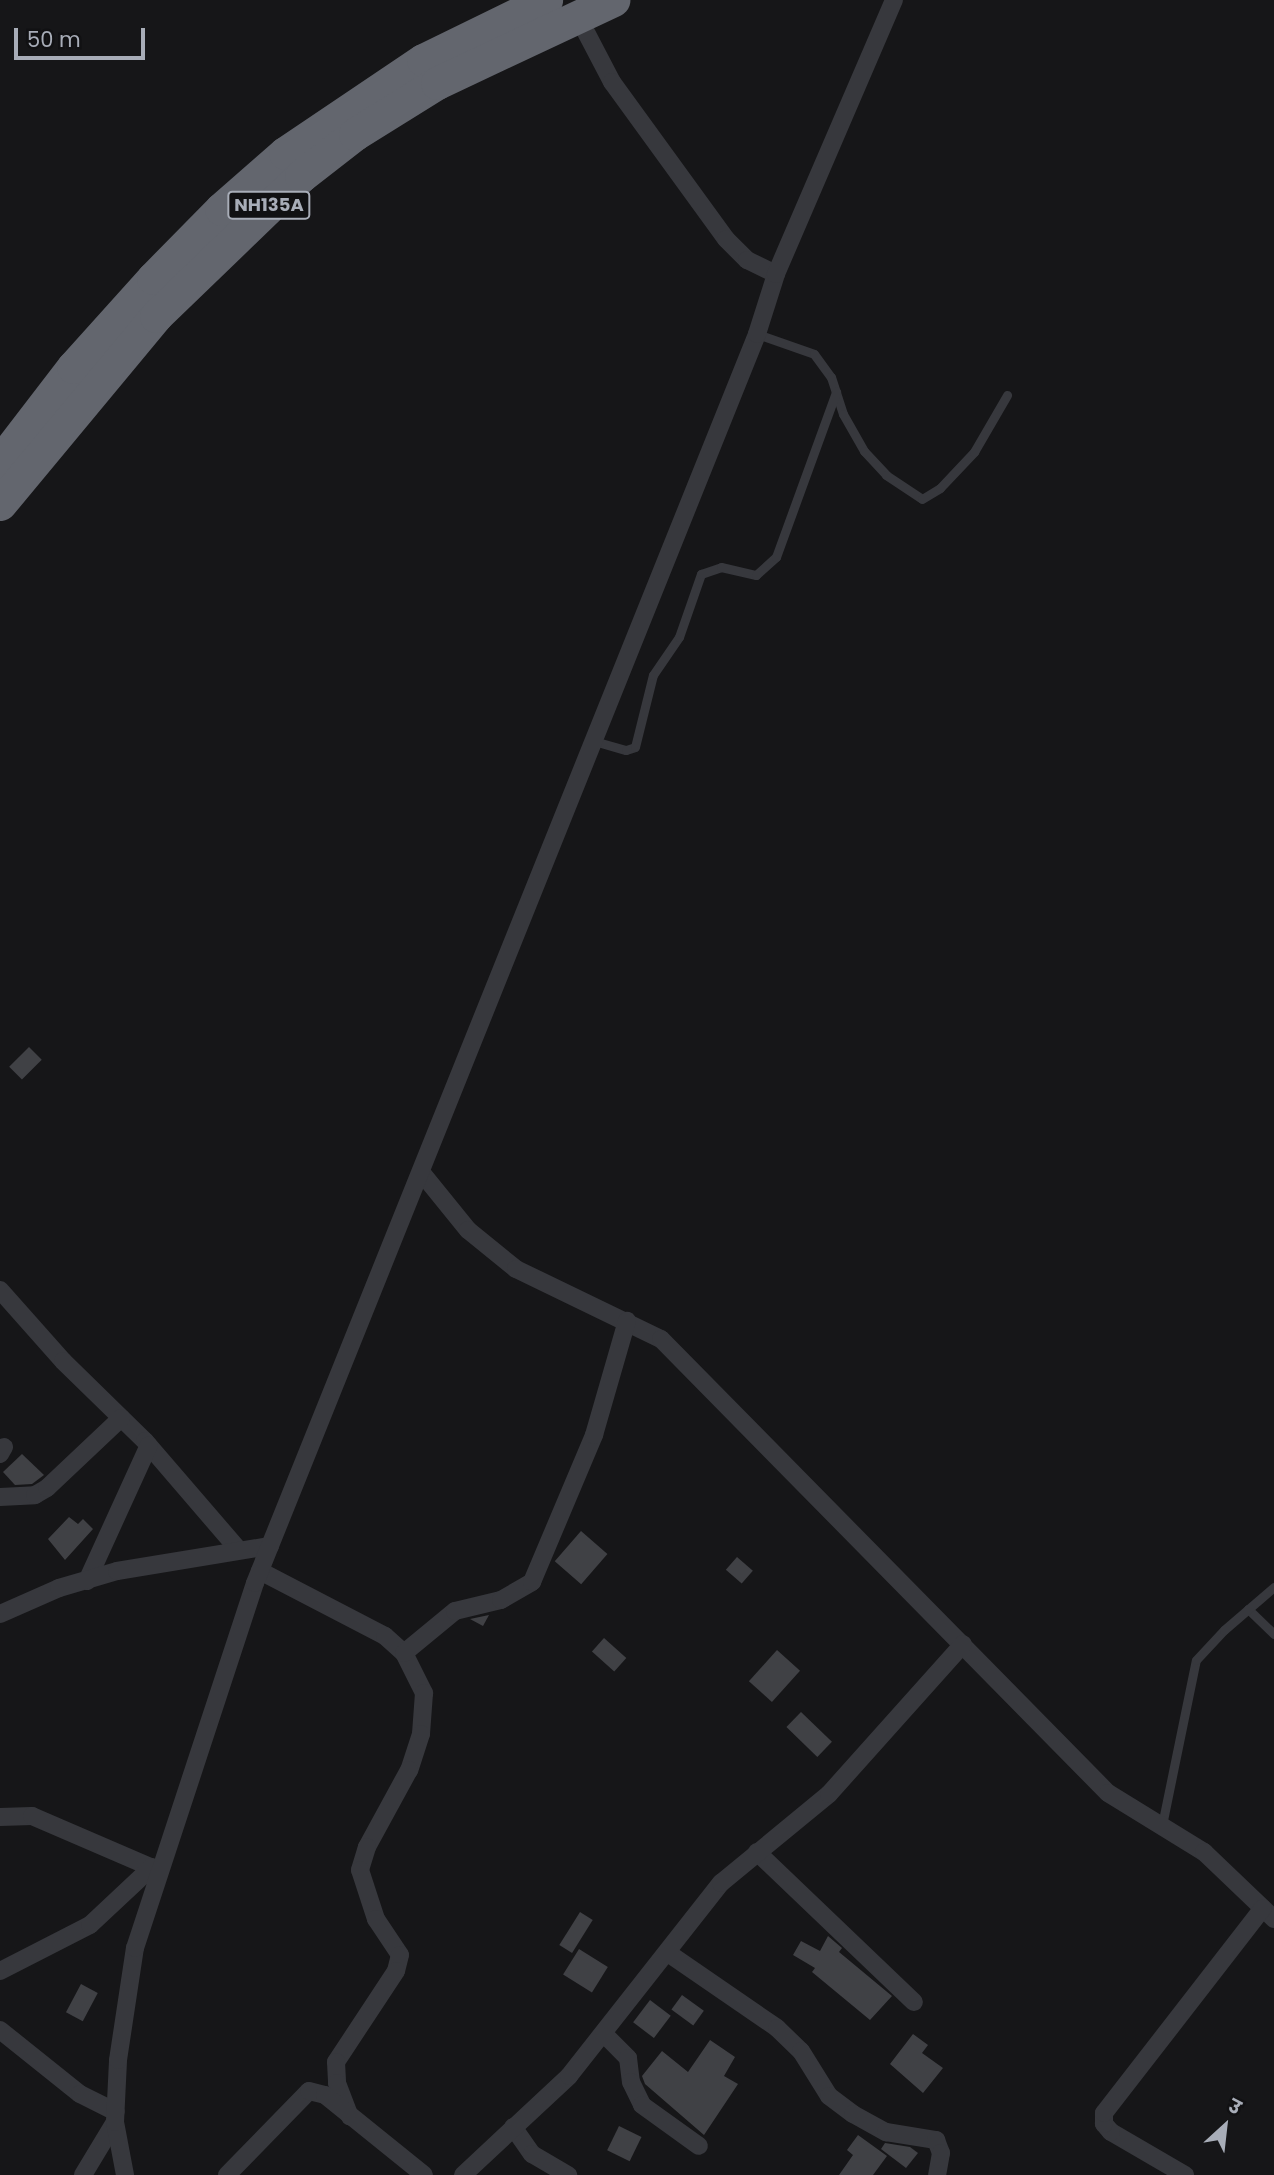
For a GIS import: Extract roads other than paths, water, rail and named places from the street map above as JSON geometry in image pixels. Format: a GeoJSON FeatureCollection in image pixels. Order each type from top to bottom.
{"type":"FeatureCollection","features":[{"type":"Feature","properties":{"kind":"highway","name":"NH135A"},"geometry":{"type":"LineString","coordinates":[[0,462],[73,367],[153,278],[220,209],[285,153],[423,60],[546,0]]}},
{"type":"Feature","properties":{"kind":"highway","name":"NH135A"},"geometry":{"type":"LineString","coordinates":[[0,504],[156,316],[301,176],[355,134],[437,83],[612,0]]}},
{"type":"Feature","properties":{"kind":"street"},"geometry":{"type":"LineString","coordinates":[[125,2175],[116,2117],[135,1948],[156,1869],[260,1571],[757,334],[776,274],[894,0]]}},
{"type":"Feature","properties":{"kind":"street"},"geometry":{"type":"LineString","coordinates":[[577,15],[612,82],[726,239],[747,260],[776,274]]}},
{"type":"Feature","properties":{"kind":"street"},"geometry":{"type":"LineString","coordinates":[[421,1172],[468,1230],[516,1269],[661,1339],[690,1364],[1108,1793],[1204,1852],[1268,1914],[1104,2113],[1104,2124],[1111,2132],[1185,2175]]}},
{"type":"Feature","properties":{"kind":"street"},"geometry":{"type":"LineString","coordinates":[[0,1290],[149,1445],[238,1549]]}},
{"type":"Feature","properties":{"kind":"street"},"geometry":{"type":"LineString","coordinates":[[404,1653],[455,1611],[501,1600],[533,1582],[574,1491],[627,1321]]}},
{"type":"Feature","properties":{"kind":"street"},"geometry":{"type":"LineString","coordinates":[[0,1497],[35,1495],[47,1488],[121,1418]]}},
{"type":"Feature","properties":{"kind":"street"},"geometry":{"type":"LineString","coordinates":[[87,1581],[149,1445]]}},
{"type":"Feature","properties":{"kind":"street"},"geometry":{"type":"LineString","coordinates":[[0,1614],[87,1581],[238,1549],[270,1546]]}},
{"type":"Feature","properties":{"kind":"street"},"geometry":{"type":"LineString","coordinates":[[260,1571],[362,1621],[404,1653],[424,1693],[421,1734],[409,1770],[368,1847],[360,1870],[376,1919],[400,1955],[396,1971],[335,2062],[337,2083],[351,2117]]}},
{"type":"Feature","properties":{"kind":"street"},"geometry":{"type":"LineString","coordinates":[[463,2175],[569,2076],[721,1883],[830,1794],[963,1644]]}},
{"type":"Feature","properties":{"kind":"street"},"geometry":{"type":"LineString","coordinates":[[0,1817],[32,1816],[156,1869]]}},
{"type":"Feature","properties":{"kind":"street"},"geometry":{"type":"LineString","coordinates":[[757,1852],[870,1955],[914,2002]]}},
{"type":"Feature","properties":{"kind":"street"},"geometry":{"type":"LineString","coordinates":[[0,1971],[90,1925],[156,1869]]}},
{"type":"Feature","properties":{"kind":"street"},"geometry":{"type":"LineString","coordinates":[[668,1953],[777,2028],[801,2051],[829,2096],[853,2114],[886,2132],[936,2140],[941,2154],[937,2175]]}},
{"type":"Feature","properties":{"kind":"street"},"geometry":{"type":"LineString","coordinates":[[0,2030],[80,2094],[116,2117]]}},
{"type":"Feature","properties":{"kind":"street"},"geometry":{"type":"LineString","coordinates":[[604,2034],[628,2058],[634,2093],[642,2105],[699,2147]]}},
{"type":"Feature","properties":{"kind":"street"},"geometry":{"type":"LineString","coordinates":[[227,2175],[300,2094],[309,2091],[325,2095],[424,2175]]}},
{"type":"Feature","properties":{"kind":"street"},"geometry":{"type":"LineString","coordinates":[[83,2175],[116,2117]]}},
{"type":"Feature","properties":{"kind":"street"},"geometry":{"type":"LineString","coordinates":[[513,2127],[532,2154],[568,2175]]}},
{"type":"Feature","properties":{"kind":"lane"},"geometry":{"type":"LineString","coordinates":[[757,334],[814,354],[836,392],[864,451],[896,483],[922,499],[940,488],[974,452],[1007,395]]}},
{"type":"Feature","properties":{"kind":"lane"},"geometry":{"type":"LineString","coordinates":[[594,741],[626,750],[639,741],[653,675],[677,643],[701,574],[721,568],[757,575],[776,557],[836,392]]}},
{"type":"Feature","properties":{"kind":"lane"},"geometry":{"type":"LineString","coordinates":[[1162,1825],[1196,1660],[1274,1587]]}},
{"type":"Feature","properties":{"kind":"lane"},"geometry":{"type":"LineString","coordinates":[[1248,1609],[1274,1634]]}}]}
